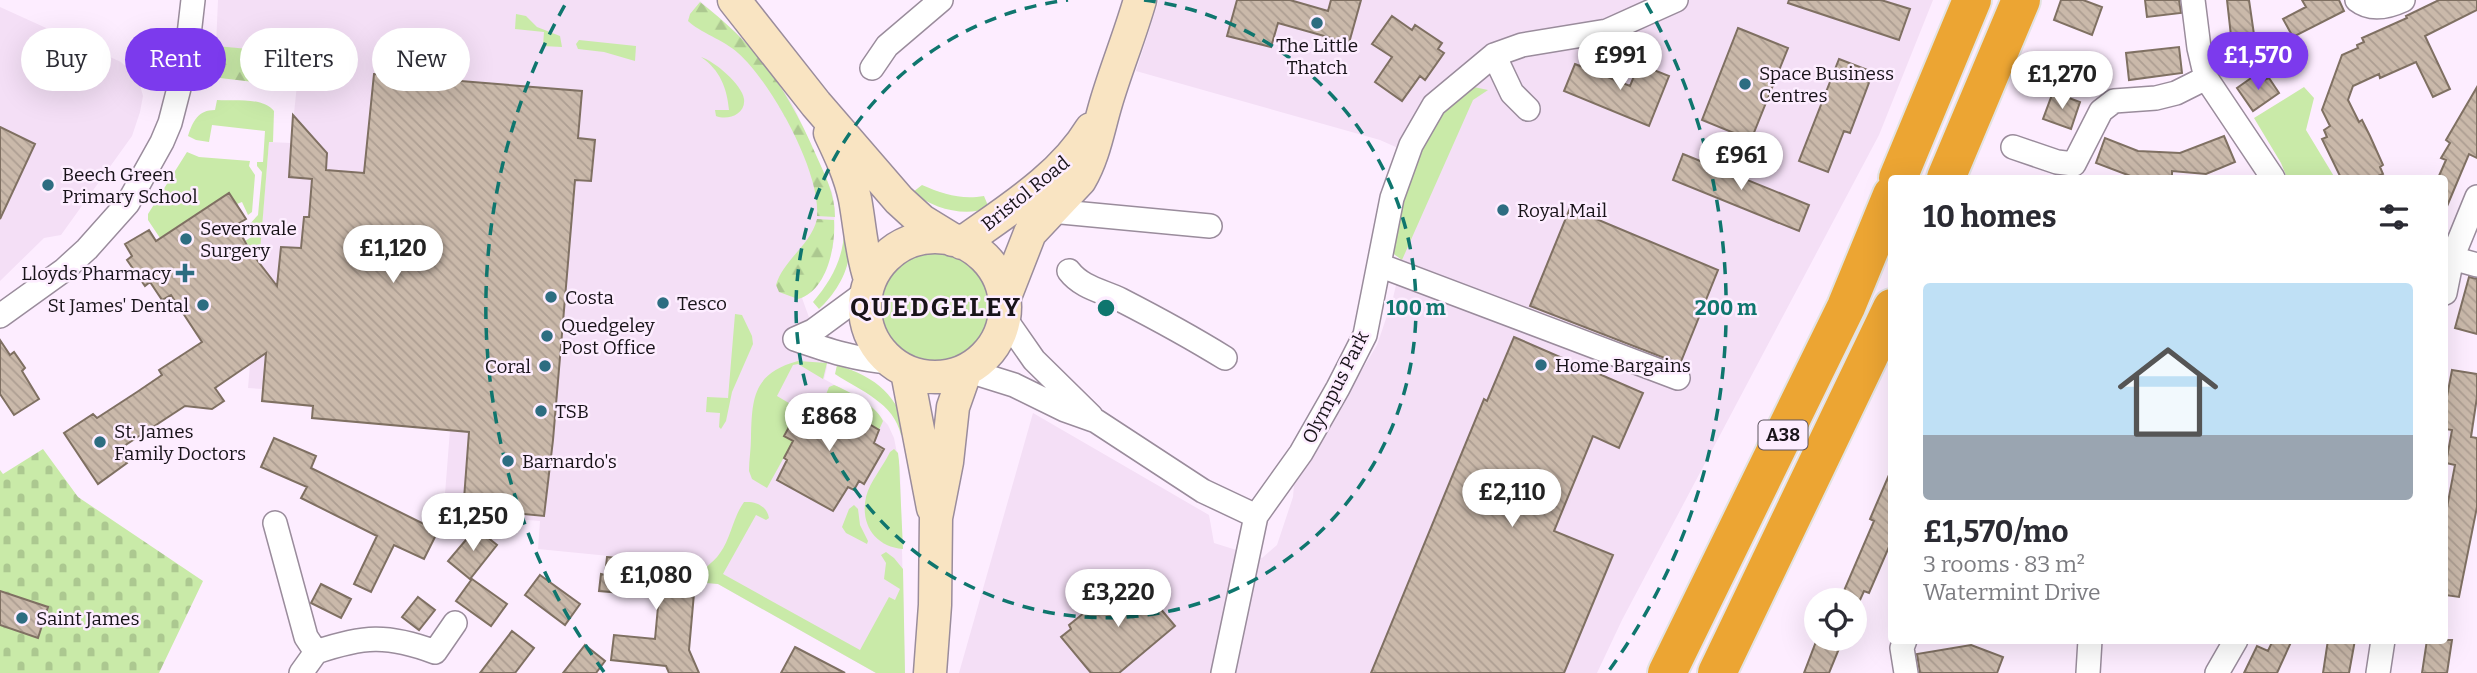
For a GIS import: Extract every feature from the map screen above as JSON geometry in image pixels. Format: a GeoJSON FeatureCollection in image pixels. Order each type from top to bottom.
{"type":"FeatureCollection","features":[{"type":"Feature","properties":{"kind":"highway"},"geometry":{"type":"LineString","coordinates":[[1899,175],[1972,0]]}},
{"type":"Feature","properties":{"kind":"highway"},"geometry":{"type":"LineString","coordinates":[[1947,175],[2021,0]]}},
{"type":"Feature","properties":{"kind":"highway","name":"A38"},"geometry":{"type":"LineString","coordinates":[[1667,673],[1846,307],[1888,205]]}},
{"type":"Feature","properties":{"kind":"highway","name":"A38"},"geometry":{"type":"LineString","coordinates":[[1717,673],[1888,316]]}},
{"type":"Feature","properties":{"kind":"main road"},"geometry":{"type":"LineString","coordinates":[[734,0],[816,104],[899,200],[922,221],[971,247],[990,264],[998,277],[1004,307],[999,336],[977,364],[943,377],[925,377],[899,367],[873,341],[866,321],[868,285],[855,197],[848,174],[816,104]]}},
{"type":"Feature","properties":{"kind":"main road","name":"Bristol Road"},"geometry":{"type":"LineString","coordinates":[[1004,307],[1030,233],[1084,173],[1097,145],[1106,104],[1140,0]]}},
{"type":"Feature","properties":{"kind":"main road","name":"Bristol Road"},"geometry":{"type":"LineString","coordinates":[[958,241],[1008,210],[1069,159],[1106,104]]}},
{"type":"Feature","properties":{"kind":"main road"},"geometry":{"type":"LineString","coordinates":[[868,285],[880,264],[904,245],[926,238],[958,241]]}},
{"type":"Feature","properties":{"kind":"main road"},"geometry":{"type":"LineString","coordinates":[[899,367],[936,519]]}},
{"type":"Feature","properties":{"kind":"main road"},"geometry":{"type":"LineString","coordinates":[[930,673],[935,605],[936,519],[947,462],[953,407],[966,370]]}},
{"type":"Feature","properties":{"kind":"street"},"geometry":{"type":"LineString","coordinates":[[0,316],[64,270],[87,249],[128,202],[170,123],[186,61],[192,0]]}},
{"type":"Feature","properties":{"kind":"street"},"geometry":{"type":"LineString","coordinates":[[872,68],[887,46],[941,0]]}},
{"type":"Feature","properties":{"kind":"street","name":"Olympus Park"},"geometry":{"type":"LineString","coordinates":[[1223,673],[1256,516],[1301,453],[1365,335],[1392,198],[1411,145],[1434,105],[1494,55],[1522,45],[1607,32],[1676,0]]}},
{"type":"Feature","properties":{"kind":"street"},"geometry":{"type":"LineString","coordinates":[[2193,0],[2206,78],[2271,175]]}},
{"type":"Feature","properties":{"kind":"street"},"geometry":{"type":"LineString","coordinates":[[2357,0],[2364,5],[2380,7],[2403,0]]}},
{"type":"Feature","properties":{"kind":"street"},"geometry":{"type":"LineString","coordinates":[[1494,55],[1512,93],[1528,109]]}},
{"type":"Feature","properties":{"kind":"street"},"geometry":{"type":"LineString","coordinates":[[2013,147],[2057,162],[2074,164],[2101,111],[2114,101],[2156,98],[2176,93],[2206,78]]}},
{"type":"Feature","properties":{"kind":"street"},"geometry":{"type":"LineString","coordinates":[[2448,278],[2452,258],[2477,197]]}},
{"type":"Feature","properties":{"kind":"street"},"geometry":{"type":"LineString","coordinates":[[1051,211],[1210,226]]}},
{"type":"Feature","properties":{"kind":"street"},"geometry":{"type":"LineString","coordinates":[[2452,258],[2477,265]]}},
{"type":"Feature","properties":{"kind":"street"},"geometry":{"type":"LineString","coordinates":[[1378,265],[1678,377]]}},
{"type":"Feature","properties":{"kind":"street"},"geometry":{"type":"LineString","coordinates":[[1069,271],[1077,281],[1179,330],[1225,358]]}},
{"type":"Feature","properties":{"kind":"street"},"geometry":{"type":"LineString","coordinates":[[868,285],[813,331],[795,339],[854,358],[899,367]]}},
{"type":"Feature","properties":{"kind":"street"},"geometry":{"type":"LineString","coordinates":[[1004,307],[1034,360],[1096,421],[1203,491],[1256,516]]}},
{"type":"Feature","properties":{"kind":"street"},"geometry":{"type":"LineString","coordinates":[[966,370],[1014,385],[1065,410],[1096,421]]}},
{"type":"Feature","properties":{"kind":"street"},"geometry":{"type":"LineString","coordinates":[[275,523],[306,637],[316,653]]}},
{"type":"Feature","properties":{"kind":"street"},"geometry":{"type":"LineString","coordinates":[[301,673],[316,653],[357,639],[394,639],[435,652],[455,623]]}},
{"type":"Feature","properties":{"kind":"street"},"geometry":{"type":"LineString","coordinates":[[1904,644],[1906,673]]}},
{"type":"Feature","properties":{"kind":"street"},"geometry":{"type":"LineString","coordinates":[[2088,673],[2090,644]]}},
{"type":"Feature","properties":{"kind":"street"},"geometry":{"type":"LineString","coordinates":[[2217,673],[2234,644]]}},
{"type":"Feature","properties":{"kind":"street"},"geometry":{"type":"LineString","coordinates":[[2378,673],[2382,644]]}},
{"type":"Feature","properties":{"kind":"shaded area"},"geometry":{"type":"Polygon","coordinates":[[[218,0],[699,0],[742,38],[776,79],[794,107],[832,192],[835,209],[833,247],[819,281],[802,298],[827,367],[824,379],[875,411],[888,425],[894,438],[900,468],[905,673],[876,673],[718,584],[695,582],[680,563],[538,549],[540,521],[482,516],[445,494],[450,430],[312,418],[312,406],[262,401],[263,389],[248,388],[269,142],[291,143],[296,91],[358,91],[358,28],[240,28],[240,51],[226,48],[226,28],[217,28],[218,0]]]}},
{"type":"Feature","properties":{"kind":"shaded area"},"geometry":{"type":"Polygon","coordinates":[[[1159,0],[1933,0],[1879,135],[1622,620],[1597,673],[959,673],[1033,413],[1209,515],[1214,543],[1262,558],[1277,545],[1293,497],[1295,473],[1377,345],[1393,298],[1425,160],[1380,140],[1136,71],[1159,0]]]}},
{"type":"Feature","properties":{"kind":"shaded area","name":"Beech Green Primary School"},"geometry":{"type":"Polygon","coordinates":[[[0,7],[46,28],[21,28],[21,91],[111,91],[111,57],[125,66],[125,91],[142,91],[143,96],[132,136],[61,235],[44,238],[0,281],[0,7]]]}},
{"type":"Feature","properties":{"kind":"green space"},"geometry":{"type":"Polygon","coordinates":[[[700,2],[739,35],[782,89],[826,177],[835,217],[817,216],[811,176],[802,153],[779,106],[765,85],[738,53],[688,21],[700,2]]]}},
{"type":"Feature","properties":{"kind":"green space"},"geometry":{"type":"Polygon","coordinates":[[[516,14],[526,16],[537,27],[560,36],[562,47],[543,46],[544,32],[515,29],[516,14]]]}},
{"type":"Feature","properties":{"kind":"green space"},"geometry":{"type":"Polygon","coordinates":[[[579,40],[636,46],[635,61],[604,52],[578,49],[576,44],[579,40]]]}},
{"type":"Feature","properties":{"kind":"green space"},"geometry":{"type":"Polygon","coordinates":[[[226,47],[240,48],[240,80],[226,79],[226,47]]]}},
{"type":"Feature","properties":{"kind":"green space"},"geometry":{"type":"Polygon","coordinates":[[[701,57],[727,74],[742,93],[744,104],[735,115],[726,118],[716,116],[715,110],[729,110],[726,94],[718,74],[701,57]]]}},
{"type":"Feature","properties":{"kind":"green space"},"geometry":{"type":"Polygon","coordinates":[[[1469,86],[1488,90],[1473,100],[1402,260],[1391,252],[1389,228],[1427,127],[1469,86]]]}},
{"type":"Feature","properties":{"kind":"green space"},"geometry":{"type":"Polygon","coordinates":[[[2304,87],[2314,98],[2306,130],[2333,175],[2286,175],[2254,118],[2304,87]]]}},
{"type":"Feature","properties":{"kind":"green space"},"geometry":{"type":"Polygon","coordinates":[[[217,100],[256,102],[274,111],[260,252],[250,251],[245,241],[253,236],[247,227],[258,215],[262,172],[257,162],[263,162],[265,131],[212,125],[209,142],[188,136],[197,117],[204,112],[215,110],[217,100]]]}},
{"type":"Feature","properties":{"kind":"green space"},"geometry":{"type":"Polygon","coordinates":[[[187,152],[199,157],[250,161],[249,166],[255,175],[252,212],[248,215],[242,202],[237,204],[229,193],[160,238],[148,220],[148,214],[187,152]]]}},
{"type":"Feature","properties":{"kind":"green space"},"geometry":{"type":"Polygon","coordinates":[[[922,185],[952,195],[984,196],[989,208],[969,212],[939,207],[913,192],[922,185]]]}},
{"type":"Feature","properties":{"kind":"green space"},"geometry":{"type":"Polygon","coordinates":[[[817,219],[834,220],[831,254],[823,277],[816,287],[798,299],[779,292],[776,285],[780,276],[809,237],[817,219]]]}},
{"type":"Feature","properties":{"kind":"green space"},"geometry":{"type":"Polygon","coordinates":[[[844,232],[848,242],[848,263],[839,284],[819,309],[813,302],[835,269],[844,232]]]}},
{"type":"Feature","properties":{"kind":"green space"},"geometry":{"type":"Polygon","coordinates":[[[936,252],[957,256],[975,268],[987,286],[991,307],[987,328],[975,346],[957,358],[936,362],[915,358],[897,346],[885,328],[881,307],[885,286],[897,268],[915,256],[936,252]]]}},
{"type":"Feature","properties":{"kind":"green space"},"geometry":{"type":"Polygon","coordinates":[[[735,314],[742,315],[753,344],[732,392],[726,421],[721,429],[720,413],[706,412],[707,397],[728,398],[735,314]]]}},
{"type":"Feature","properties":{"kind":"green space"},"geometry":{"type":"Polygon","coordinates":[[[798,361],[827,363],[823,379],[798,364],[793,365],[777,396],[799,409],[784,436],[793,441],[767,488],[752,479],[749,471],[754,399],[764,380],[772,372],[798,361]]]}},
{"type":"Feature","properties":{"kind":"green space"},"geometry":{"type":"Polygon","coordinates":[[[837,365],[864,376],[884,390],[898,409],[909,436],[901,435],[897,424],[884,406],[835,374],[837,365]]]}},
{"type":"Feature","properties":{"kind":"green space"},"geometry":{"type":"Polygon","coordinates":[[[834,385],[874,409],[883,421],[879,430],[825,397],[829,387],[834,385]]]}},
{"type":"Feature","properties":{"kind":"green space"},"geometry":{"type":"Polygon","coordinates":[[[43,449],[78,497],[203,581],[159,673],[0,673],[0,470],[3,474],[43,449]]]}},
{"type":"Feature","properties":{"kind":"green space"},"geometry":{"type":"Polygon","coordinates":[[[894,449],[898,453],[899,461],[903,549],[877,539],[865,516],[868,491],[894,449]]]}},
{"type":"Feature","properties":{"kind":"green space"},"geometry":{"type":"Polygon","coordinates":[[[744,502],[760,505],[769,518],[766,520],[756,515],[723,574],[860,650],[889,597],[895,600],[900,589],[884,579],[886,563],[881,555],[886,552],[894,558],[903,569],[905,673],[876,673],[718,584],[695,582],[724,547],[744,502]]]}},
{"type":"Feature","properties":{"kind":"green space"},"geometry":{"type":"Polygon","coordinates":[[[854,505],[858,509],[867,544],[846,533],[842,527],[849,509],[854,505]]]}},
{"type":"Feature","properties":{"kind":"building","name":"The Little Thatch"},"geometry":{"type":"Polygon","coordinates":[[[1237,0],[1290,0],[1328,11],[1331,0],[1361,0],[1349,43],[1278,23],[1271,47],[1227,36],[1237,0]]]}},
{"type":"Feature","properties":{"kind":"building","name":"Space Business Centres"},"geometry":{"type":"Polygon","coordinates":[[[1789,0],[1881,0],[1910,9],[1899,40],[1788,3],[1789,0]]]}},
{"type":"Feature","properties":{"kind":"building"},"geometry":{"type":"Polygon","coordinates":[[[2061,0],[2083,0],[2102,7],[2092,35],[2054,20],[2061,0]]]}},
{"type":"Feature","properties":{"kind":"building"},"geometry":{"type":"Polygon","coordinates":[[[2145,0],[2179,0],[2181,13],[2147,17],[2145,0]]]}},
{"type":"Feature","properties":{"kind":"building"},"geometry":{"type":"Polygon","coordinates":[[[2227,0],[2249,0],[2257,55],[2225,65],[2221,47],[2232,45],[2227,0]]]}},
{"type":"Feature","properties":{"kind":"building"},"geometry":{"type":"Polygon","coordinates":[[[2302,0],[2339,0],[2344,11],[2293,37],[2283,19],[2306,7],[2302,0]]]}},
{"type":"Feature","properties":{"kind":"building"},"geometry":{"type":"Polygon","coordinates":[[[2439,0],[2477,0],[2477,10],[2425,36],[2450,89],[2433,97],[2416,62],[2380,78],[2379,74],[2353,86],[2348,100],[2370,136],[2383,165],[2380,167],[2383,174],[2340,175],[2322,139],[2327,137],[2324,130],[2330,126],[2322,110],[2342,55],[2358,48],[2357,45],[2364,42],[2362,38],[2407,18],[2406,16],[2439,0]]]}},
{"type":"Feature","properties":{"kind":"building"},"geometry":{"type":"Polygon","coordinates":[[[1392,16],[1412,30],[1415,25],[1442,43],[1438,49],[1444,53],[1425,80],[1420,76],[1402,101],[1375,82],[1392,57],[1372,44],[1392,16]]]}},
{"type":"Feature","properties":{"kind":"building","name":"Space Business Centres"},"geometry":{"type":"Polygon","coordinates":[[[1738,28],[1788,48],[1751,140],[1702,120],[1738,28]]]}},
{"type":"Feature","properties":{"kind":"building"},"geometry":{"type":"Polygon","coordinates":[[[2179,47],[2182,73],[2129,80],[2126,53],[2179,47]]]}},
{"type":"Feature","properties":{"kind":"building","name":"Space Business Centres"},"geometry":{"type":"Polygon","coordinates":[[[1839,59],[1873,72],[1850,133],[1844,131],[1828,172],[1799,161],[1839,59]]]}},
{"type":"Feature","properties":{"kind":"building"},"geometry":{"type":"Polygon","coordinates":[[[2049,60],[2069,68],[2058,94],[2039,86],[2049,60]]]}},
{"type":"Feature","properties":{"kind":"building"},"geometry":{"type":"Polygon","coordinates":[[[1575,64],[1630,86],[1639,64],[1669,76],[1649,126],[1564,91],[1575,64]]]}},
{"type":"Feature","properties":{"kind":"building"},"geometry":{"type":"Polygon","coordinates":[[[2254,76],[2257,83],[2269,78],[2279,93],[2253,111],[2237,88],[2254,76]]]}},
{"type":"Feature","properties":{"kind":"building"},"geometry":{"type":"Polygon","coordinates":[[[470,82],[582,91],[578,138],[595,140],[591,181],[575,180],[544,516],[483,510],[464,499],[469,432],[312,418],[313,406],[262,401],[266,353],[215,388],[224,401],[212,409],[185,406],[118,450],[127,463],[98,484],[64,433],[93,414],[97,418],[137,392],[162,375],[159,370],[202,342],[171,295],[162,300],[150,282],[145,286],[127,260],[132,256],[125,244],[149,230],[156,241],[229,193],[246,219],[236,225],[250,251],[277,286],[281,247],[301,248],[304,217],[309,217],[312,179],[289,177],[293,115],[327,153],[326,170],[364,173],[372,91],[470,91],[470,82]]]}},
{"type":"Feature","properties":{"kind":"building"},"geometry":{"type":"Polygon","coordinates":[[[2477,87],[2477,158],[2469,154],[2448,204],[2448,175],[2439,175],[2446,160],[2441,158],[2450,143],[2446,140],[2477,87]]]}},
{"type":"Feature","properties":{"kind":"building"},"geometry":{"type":"Polygon","coordinates":[[[2053,92],[2080,102],[2071,129],[2043,119],[2053,92]]]}},
{"type":"Feature","properties":{"kind":"building"},"geometry":{"type":"Polygon","coordinates":[[[0,127],[35,144],[0,219],[0,127]]]}},
{"type":"Feature","properties":{"kind":"building"},"geometry":{"type":"Polygon","coordinates":[[[2224,136],[2235,162],[2206,174],[2172,171],[2172,175],[2128,175],[2096,163],[2105,138],[2138,151],[2180,153],[2224,136]]]}},
{"type":"Feature","properties":{"kind":"building"},"geometry":{"type":"Polygon","coordinates":[[[1683,154],[1809,205],[1799,231],[1673,180],[1683,154]]]}},
{"type":"Feature","properties":{"kind":"building"},"geometry":{"type":"Polygon","coordinates":[[[1570,208],[1718,270],[1680,364],[1530,306],[1570,208]]]}},
{"type":"Feature","properties":{"kind":"building"},"geometry":{"type":"Polygon","coordinates":[[[2469,277],[2477,279],[2477,334],[2455,328],[2469,277]]]}},
{"type":"Feature","properties":{"kind":"building"},"geometry":{"type":"Polygon","coordinates":[[[1514,337],[1643,393],[1619,448],[1593,436],[1554,531],[1613,555],[1564,673],[1371,673],[1484,399],[1487,401],[1514,337]]]}},
{"type":"Feature","properties":{"kind":"building"},"geometry":{"type":"Polygon","coordinates":[[[0,340],[10,355],[14,352],[25,368],[22,371],[39,399],[14,415],[0,394],[0,340]]]}},
{"type":"Feature","properties":{"kind":"building"},"geometry":{"type":"Polygon","coordinates":[[[2452,370],[2477,374],[2477,397],[2471,437],[2477,438],[2477,507],[2459,597],[2448,595],[2448,502],[2455,465],[2448,463],[2452,430],[2448,429],[2448,391],[2452,370]]]}},
{"type":"Feature","properties":{"kind":"building"},"geometry":{"type":"Polygon","coordinates":[[[824,397],[879,430],[874,443],[884,449],[864,484],[859,481],[854,490],[848,487],[833,511],[777,480],[793,441],[784,436],[799,409],[811,416],[824,397]]]}},
{"type":"Feature","properties":{"kind":"building"},"geometry":{"type":"Polygon","coordinates":[[[274,438],[316,456],[311,468],[438,531],[424,559],[394,545],[371,592],[354,584],[377,536],[301,498],[307,487],[261,467],[274,438]]]}},
{"type":"Feature","properties":{"kind":"building"},"geometry":{"type":"Polygon","coordinates":[[[1888,477],[1888,549],[1869,593],[1867,588],[1845,588],[1874,521],[1870,519],[1888,477]]]}},
{"type":"Feature","properties":{"kind":"building"},"geometry":{"type":"Polygon","coordinates":[[[476,528],[497,545],[470,579],[448,561],[476,528]]]}},
{"type":"Feature","properties":{"kind":"building"},"geometry":{"type":"Polygon","coordinates":[[[607,557],[680,563],[695,582],[689,650],[699,673],[669,673],[666,666],[611,660],[614,635],[655,639],[659,596],[599,591],[601,574],[605,575],[607,557]]]}},
{"type":"Feature","properties":{"kind":"building"},"geometry":{"type":"Polygon","coordinates":[[[540,575],[580,604],[565,625],[525,595],[540,575]]]}},
{"type":"Feature","properties":{"kind":"building"},"geometry":{"type":"Polygon","coordinates":[[[1133,576],[1137,580],[1140,578],[1152,592],[1148,594],[1175,626],[1119,673],[1091,673],[1061,637],[1071,629],[1069,625],[1085,612],[1088,615],[1133,576]]]}},
{"type":"Feature","properties":{"kind":"building"},"geometry":{"type":"Polygon","coordinates":[[[472,579],[507,604],[491,626],[456,601],[472,579]]]}},
{"type":"Feature","properties":{"kind":"building"},"geometry":{"type":"Polygon","coordinates":[[[321,584],[351,599],[341,618],[311,603],[321,584]]]}},
{"type":"Feature","properties":{"kind":"building","name":"Saint James"},"geometry":{"type":"Polygon","coordinates":[[[0,591],[48,607],[38,638],[0,625],[0,591]]]}},
{"type":"Feature","properties":{"kind":"building"},"geometry":{"type":"Polygon","coordinates":[[[418,597],[435,610],[419,630],[402,617],[418,597]]]}},
{"type":"Feature","properties":{"kind":"building"},"geometry":{"type":"Polygon","coordinates":[[[512,631],[534,648],[515,673],[480,673],[512,631]]]}},
{"type":"Feature","properties":{"kind":"building"},"geometry":{"type":"Polygon","coordinates":[[[2448,640],[2452,640],[2447,673],[2422,673],[2426,644],[2448,644],[2448,640]]]}},
{"type":"Feature","properties":{"kind":"building"},"geometry":{"type":"Polygon","coordinates":[[[2271,644],[2290,644],[2277,673],[2244,673],[2257,646],[2268,651],[2271,644]]]}},
{"type":"Feature","properties":{"kind":"building"},"geometry":{"type":"Polygon","coordinates":[[[2327,644],[2354,644],[2349,673],[2323,673],[2327,644]]]}},
{"type":"Feature","properties":{"kind":"building"},"geometry":{"type":"Polygon","coordinates":[[[585,645],[605,661],[596,673],[563,673],[585,645]]]}},
{"type":"Feature","properties":{"kind":"building"},"geometry":{"type":"Polygon","coordinates":[[[1971,645],[2003,657],[1997,673],[1920,673],[1917,654],[1971,645]]]}},
{"type":"Feature","properties":{"kind":"building"},"geometry":{"type":"Polygon","coordinates":[[[795,647],[845,673],[781,673],[795,647]]]}},
{"type":"Feature","properties":{"kind":"building"},"geometry":{"type":"Polygon","coordinates":[[[1812,651],[1838,651],[1829,673],[1804,673],[1812,651]]]}},
{"type":"Feature","properties":{"kind":"place","name":"The Little Thatch"},"geometry":{"type":"Point","coordinates":[1317,23]}},
{"type":"Feature","properties":{"kind":"place","name":"Space Business Centres"},"geometry":{"type":"Point","coordinates":[1745,84]}},
{"type":"Feature","properties":{"kind":"place","name":"Beech Green Primary School"},"geometry":{"type":"Point","coordinates":[48,185]}},
{"type":"Feature","properties":{"kind":"place","name":"Royal Mail"},"geometry":{"type":"Point","coordinates":[1503,210]}},
{"type":"Feature","properties":{"kind":"place","name":"Severnvale Surgery"},"geometry":{"type":"Point","coordinates":[186,239]}},
{"type":"Feature","properties":{"kind":"place","name":"Lloyds Pharmacy"},"geometry":{"type":"Point","coordinates":[185,273]}},
{"type":"Feature","properties":{"kind":"place","name":"Costa"},"geometry":{"type":"Point","coordinates":[551,297]}},
{"type":"Feature","properties":{"kind":"place","name":"Tesco"},"geometry":{"type":"Point","coordinates":[663,303]}},
{"type":"Feature","properties":{"kind":"place","name":"St James' Dental"},"geometry":{"type":"Point","coordinates":[203,305]}},
{"type":"Feature","properties":{"kind":"place","name":"Quedgeley Post Office"},"geometry":{"type":"Point","coordinates":[547,336]}},
{"type":"Feature","properties":{"kind":"place","name":"Home Bargains"},"geometry":{"type":"Point","coordinates":[1541,365]}},
{"type":"Feature","properties":{"kind":"place","name":"Coral"},"geometry":{"type":"Point","coordinates":[545,366]}},
{"type":"Feature","properties":{"kind":"place","name":"TSB"},"geometry":{"type":"Point","coordinates":[541,411]}},
{"type":"Feature","properties":{"kind":"place","name":"St. James Family Doctors"},"geometry":{"type":"Point","coordinates":[100,442]}},
{"type":"Feature","properties":{"kind":"place","name":"Barnardo's"},"geometry":{"type":"Point","coordinates":[508,461]}},
{"type":"Feature","properties":{"kind":"place","name":"Saint James"},"geometry":{"type":"Point","coordinates":[22,618]}},
{"type":"Feature","properties":{"kind":"district","name":"QUEDGELEY"},"geometry":{"type":"Point","coordinates":[936,307]}}]}
